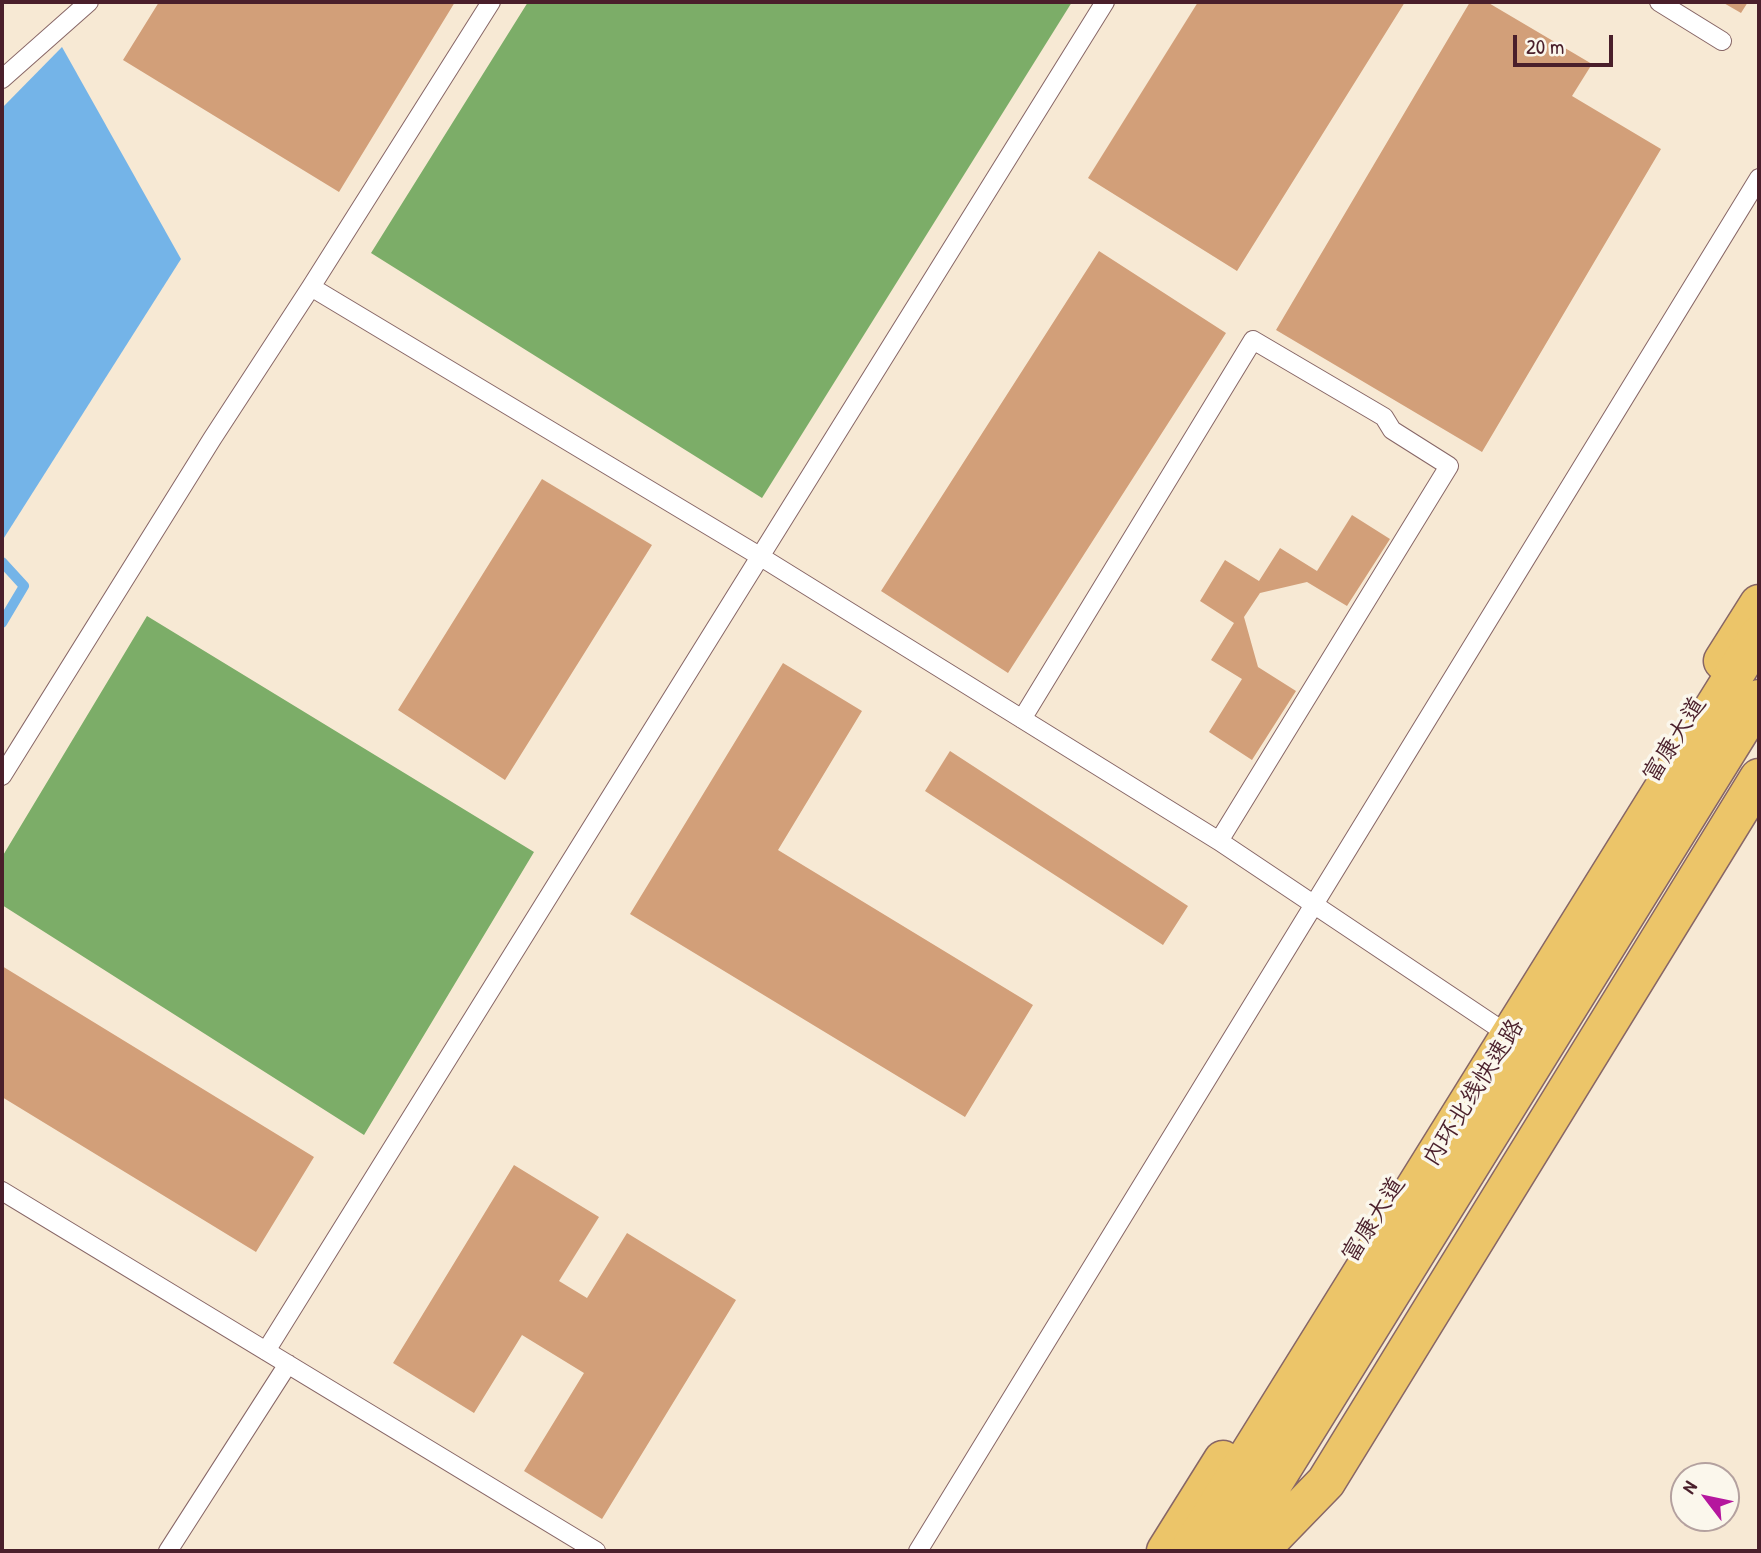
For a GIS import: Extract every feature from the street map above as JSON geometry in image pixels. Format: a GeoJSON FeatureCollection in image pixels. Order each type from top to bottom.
{"type":"FeatureCollection","features":[{"type":"Feature","properties":{"kind":"main road","name":"富康大道"},"geometry":{"type":"LineString","coordinates":[[1166,1551],[1759,604]]}},
{"type":"Feature","properties":{"kind":"main road","name":"内环北线快速路"},"geometry":{"type":"LineString","coordinates":[[1189,1551],[1759,635]]}},
{"type":"Feature","properties":{"kind":"main road","name":"内环北线快速路"},"geometry":{"type":"LineString","coordinates":[[1231,1551],[1759,699]]}},
{"type":"Feature","properties":{"kind":"main road"},"geometry":{"type":"LineString","coordinates":[[1251,1551],[1759,727]]}},
{"type":"Feature","properties":{"kind":"main road"},"geometry":{"type":"LineString","coordinates":[[1259,1551],[1326,1482],[1759,778]]}},
{"type":"Feature","properties":{"kind":"lane"},"geometry":{"type":"LineString","coordinates":[[2,79],[89,2]]}},
{"type":"Feature","properties":{"kind":"lane"},"geometry":{"type":"LineString","coordinates":[[2,776],[212,439],[491,2]]}},
{"type":"Feature","properties":{"kind":"lane"},"geometry":{"type":"LineString","coordinates":[[266,1351],[1105,2]]}},
{"type":"Feature","properties":{"kind":"lane"},"geometry":{"type":"LineString","coordinates":[[1659,2],[1722,41]]}},
{"type":"Feature","properties":{"kind":"lane"},"geometry":{"type":"LineString","coordinates":[[918,1551],[1759,178]]}},
{"type":"Feature","properties":{"kind":"lane"},"geometry":{"type":"LineString","coordinates":[[311,287],[761,557],[1219,841],[1496,1027]]}},
{"type":"Feature","properties":{"kind":"lane"},"geometry":{"type":"LineString","coordinates":[[1021,719],[1253,340],[1384,417],[1392,430],[1450,466],[1219,841]]}},
{"type":"Feature","properties":{"kind":"lane"},"geometry":{"type":"LineString","coordinates":[[2,1191],[596,1551]]}},
{"type":"Feature","properties":{"kind":"lane"},"geometry":{"type":"LineString","coordinates":[[169,1551],[288,1364]]}},
{"type":"Feature","properties":{"kind":"green space"},"geometry":{"type":"Polygon","coordinates":[[[528,2],[1072,2],[762,498],[371,253],[528,2]]]}},
{"type":"Feature","properties":{"kind":"green space"},"geometry":{"type":"Polygon","coordinates":[[[147,616],[534,852],[364,1135],[2,905],[2,857],[147,616]]]}},
{"type":"Feature","properties":{"kind":"water"},"geometry":{"type":"Polygon","coordinates":[[[62,47],[181,259],[2,541],[2,108],[62,47]]]}},
{"type":"Feature","properties":{"kind":"building"},"geometry":{"type":"Polygon","coordinates":[[[159,2],[455,2],[339,192],[123,60],[159,2]]]}},
{"type":"Feature","properties":{"kind":"building"},"geometry":{"type":"Polygon","coordinates":[[[1198,2],[1405,2],[1237,271],[1088,178],[1198,2]]]}},
{"type":"Feature","properties":{"kind":"building"},"geometry":{"type":"Polygon","coordinates":[[[1470,2],[1487,2],[1592,64],[1572,96],[1661,149],[1482,452],[1276,330],[1470,2]]]}},
{"type":"Feature","properties":{"kind":"building"},"geometry":{"type":"Polygon","coordinates":[[[1722,2],[1748,2],[1741,13],[1722,2]]]}},
{"type":"Feature","properties":{"kind":"building"},"geometry":{"type":"Polygon","coordinates":[[[1099,251],[1226,333],[1008,673],[881,591],[1099,251]]]}},
{"type":"Feature","properties":{"kind":"building"},"geometry":{"type":"Polygon","coordinates":[[[542,479],[652,545],[505,780],[398,710],[542,479]]]}},
{"type":"Feature","properties":{"kind":"building"},"geometry":{"type":"Polygon","coordinates":[[[1352,515],[1390,539],[1347,606],[1307,582],[1260,593],[1244,617],[1258,667],[1296,691],[1252,760],[1209,732],[1242,679],[1211,660],[1234,623],[1200,601],[1225,560],[1259,581],[1280,548],[1317,571],[1352,515]]]}},
{"type":"Feature","properties":{"kind":"building"},"geometry":{"type":"Polygon","coordinates":[[[783,663],[862,711],[778,850],[1033,1005],[965,1117],[630,914],[783,663]]]}},
{"type":"Feature","properties":{"kind":"building"},"geometry":{"type":"Polygon","coordinates":[[[950,751],[1188,906],[1163,945],[925,791],[950,751]]]}},
{"type":"Feature","properties":{"kind":"building"},"geometry":{"type":"Polygon","coordinates":[[[2,966],[314,1157],[256,1252],[2,1097],[2,966]]]}},
{"type":"Feature","properties":{"kind":"building"},"geometry":{"type":"Polygon","coordinates":[[[514,1165],[599,1217],[559,1281],[587,1298],[627,1233],[736,1300],[602,1519],[524,1471],[584,1373],[522,1335],[474,1413],[393,1363],[514,1165]]]}},
{"type":"Feature","properties":{"kind":"waterway"},"geometry":{"type":"LineString","coordinates":[[2,562],[24,586],[2,623]]}}]}
